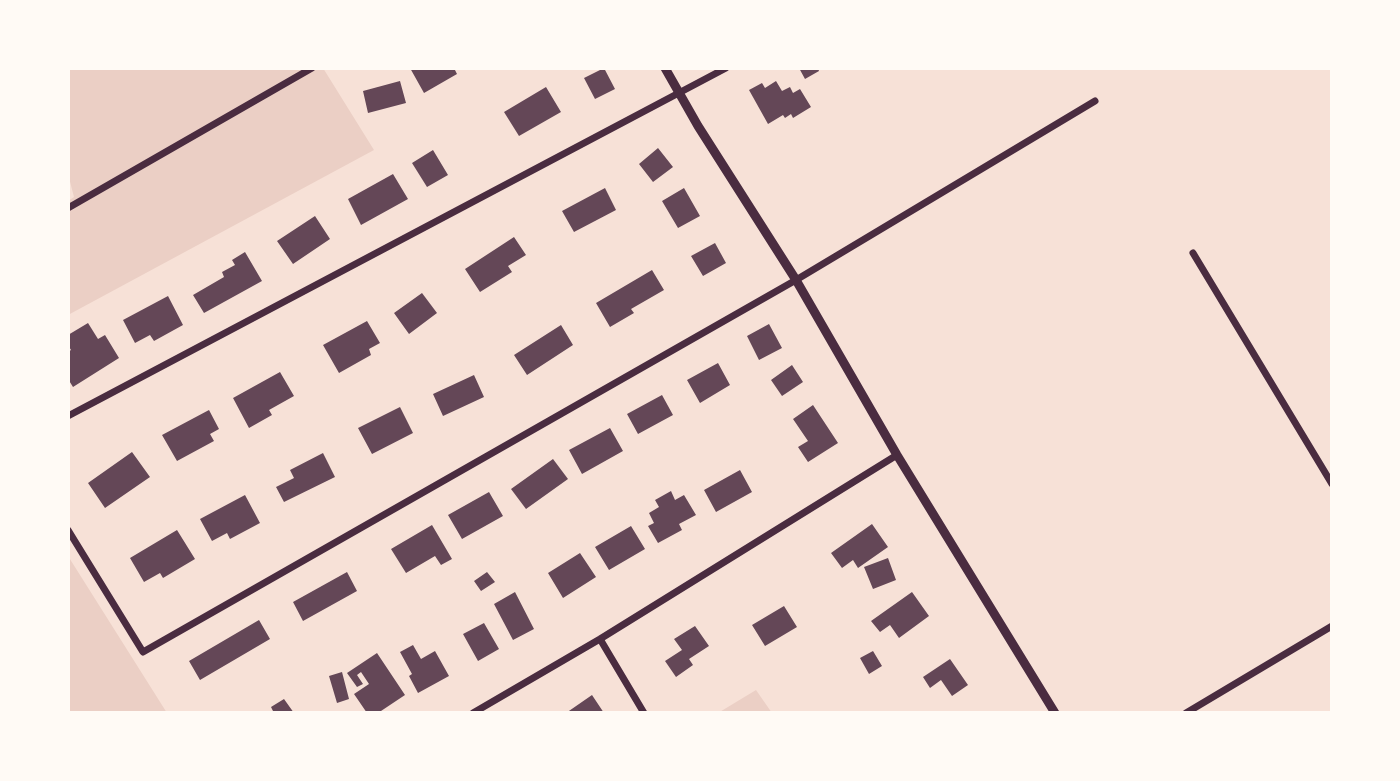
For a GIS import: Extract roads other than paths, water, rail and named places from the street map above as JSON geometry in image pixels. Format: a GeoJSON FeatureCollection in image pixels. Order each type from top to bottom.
{"type":"FeatureCollection","features":[{"type":"Feature","properties":{"kind":"street"},"geometry":{"type":"LineString","coordinates":[[68,208],[312,68]]}},
{"type":"Feature","properties":{"kind":"street"},"geometry":{"type":"LineString","coordinates":[[665,68],[796,280],[897,455],[1055,713]]}},
{"type":"Feature","properties":{"kind":"street"},"geometry":{"type":"LineString","coordinates":[[68,416],[726,68]]}},
{"type":"Feature","properties":{"kind":"street"},"geometry":{"type":"LineString","coordinates":[[68,530],[143,652],[796,280],[1095,101]]}},
{"type":"Feature","properties":{"kind":"street"},"geometry":{"type":"LineString","coordinates":[[1193,253],[1332,484]]}},
{"type":"Feature","properties":{"kind":"street"},"geometry":{"type":"LineString","coordinates":[[473,713],[600,639],[897,455]]}},
{"type":"Feature","properties":{"kind":"street"},"geometry":{"type":"LineString","coordinates":[[1185,713],[1332,626]]}},
{"type":"Feature","properties":{"kind":"street"},"geometry":{"type":"LineString","coordinates":[[600,639],[644,713]]}}]}
